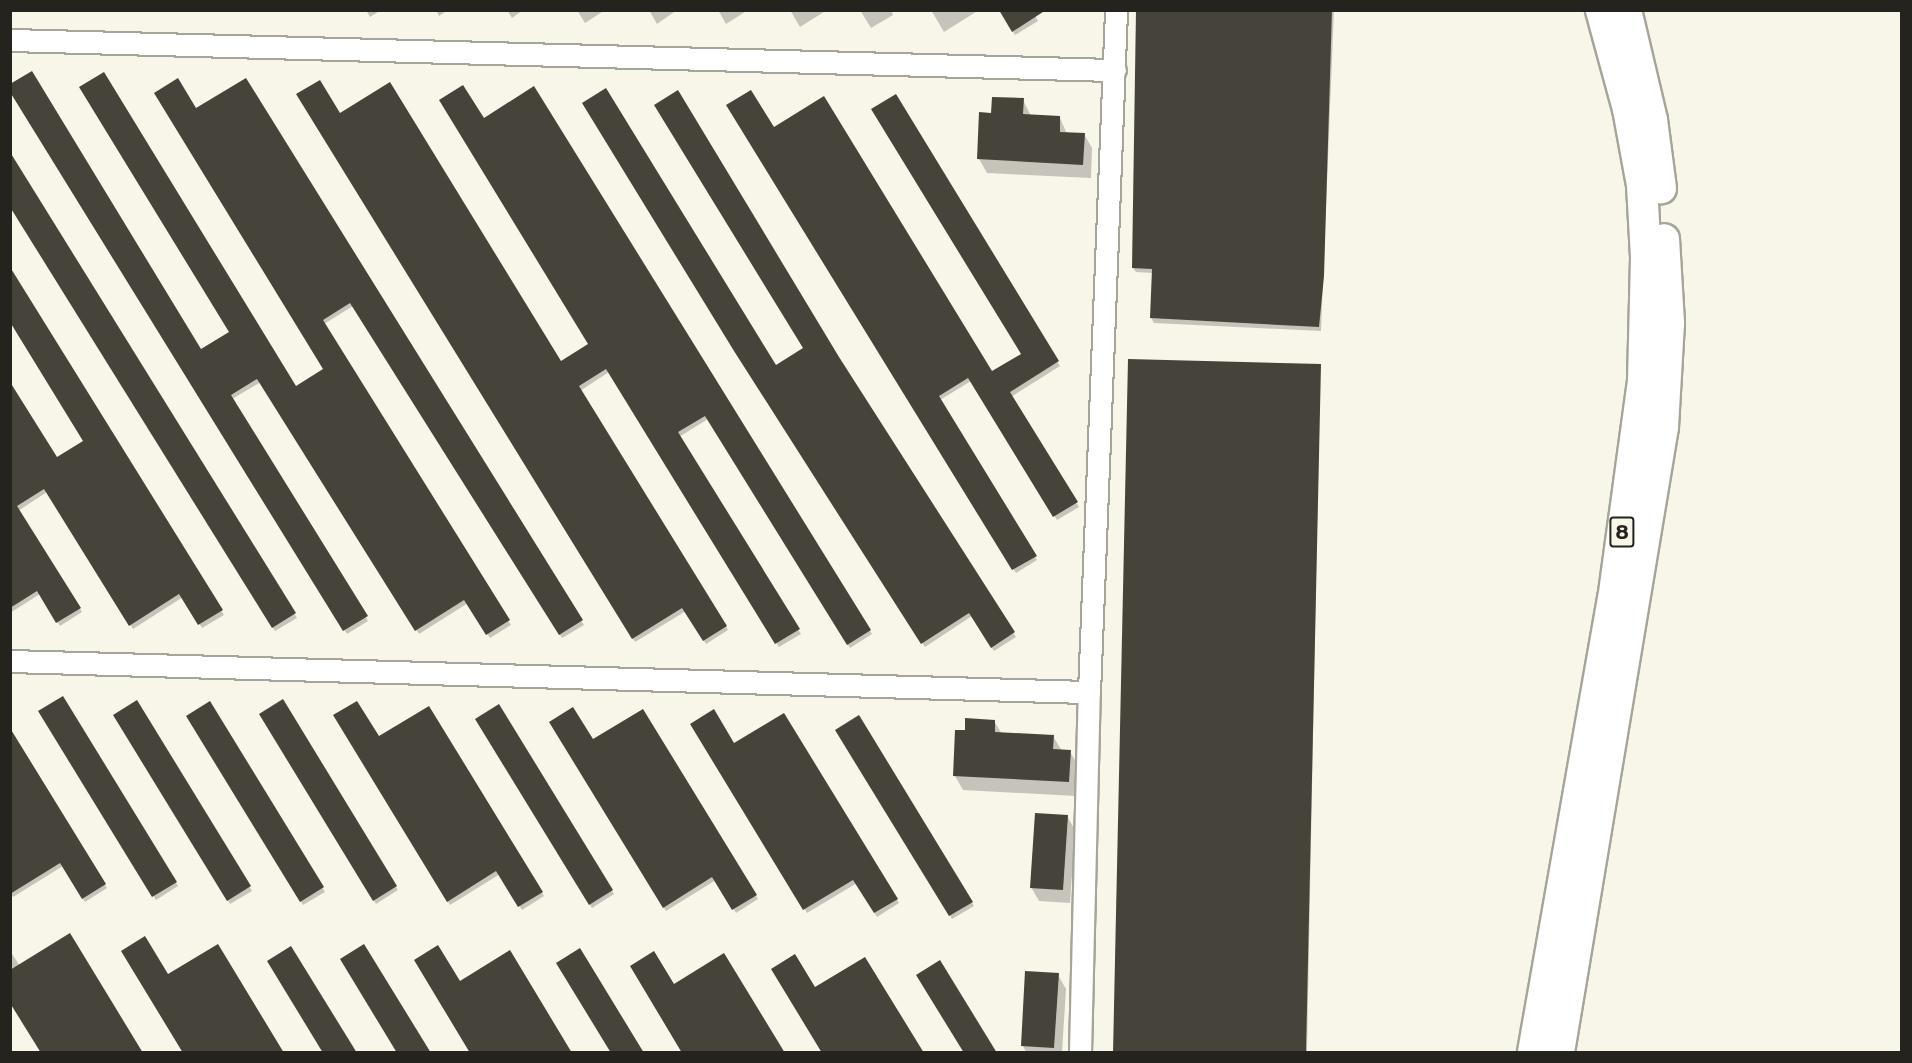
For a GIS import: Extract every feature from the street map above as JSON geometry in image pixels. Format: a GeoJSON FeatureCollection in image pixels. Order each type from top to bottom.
{"type":"FeatureCollection","features":[{"type":"Feature","properties":{"kind":"highway","name":"8"},"geometry":{"type":"LineString","coordinates":[[1533,1053],[1613,600],[1643,381],[1646,257],[1642,185],[1628,109],[1601,10]]}},
{"type":"Feature","properties":{"kind":"highway","name":"8"},"geometry":{"type":"LineString","coordinates":[[1559,1053],[1663,427],[1669,323],[1661,179],[1652,120],[1626,10]]}},
{"type":"Feature","properties":{"kind":"lane"},"geometry":{"type":"LineString","coordinates":[[1080,1053],[1089,692],[1116,10]]}},
{"type":"Feature","properties":{"kind":"lane"},"geometry":{"type":"LineString","coordinates":[[10,40],[1115,70]]}},
{"type":"Feature","properties":{"kind":"lane"},"geometry":{"type":"LineString","coordinates":[[10,661],[1089,692]]}},
{"type":"Feature","properties":{"kind":"building"},"geometry":{"type":"Polygon","coordinates":[[[999,10],[1046,10],[1012,32],[999,10]]]}},
{"type":"Feature","properties":{"kind":"building"},"geometry":{"type":"Polygon","coordinates":[[[1136,10],[1332,10],[1324,276],[1319,327],[1150,318],[1152,269],[1132,268],[1136,10]]]}},
{"type":"Feature","properties":{"kind":"building"},"geometry":{"type":"Polygon","coordinates":[[[32,71],[201,349],[229,332],[79,87],[104,72],[296,386],[323,369],[154,93],[178,78],[196,108],[246,78],[583,620],[559,635],[350,303],[323,320],[510,620],[486,635],[464,600],[415,631],[257,379],[231,395],[368,616],[343,631],[10,92],[10,84],[32,71]]]}},
{"type":"Feature","properties":{"kind":"building"},"geometry":{"type":"Polygon","coordinates":[[[320,80],[340,113],[390,82],[561,361],[588,344],[439,100],[463,85],[484,118],[534,86],[871,630],[847,645],[705,416],[678,432],[800,629],[775,644],[606,369],[579,386],[727,626],[703,641],[682,608],[632,639],[296,94],[320,80]]]}},
{"type":"Feature","properties":{"kind":"building"},"geometry":{"type":"Polygon","coordinates":[[[606,88],[776,365],[803,348],[654,105],[678,90],[839,357],[1015,632],[991,648],[969,613],[921,644],[734,351],[582,103],[606,88]]]}},
{"type":"Feature","properties":{"kind":"building"},"geometry":{"type":"Polygon","coordinates":[[[751,90],[774,127],[824,96],[992,371],[1021,354],[871,109],[896,94],[1059,361],[1010,392],[1078,502],[1053,517],[968,378],[939,396],[1037,556],[1012,570],[726,105],[751,90]]]}},
{"type":"Feature","properties":{"kind":"building"},"geometry":{"type":"Polygon","coordinates":[[[992,97],[1024,98],[1023,114],[1060,116],[1060,132],[1085,133],[1083,165],[977,159],[979,112],[991,113],[992,97]]]}},
{"type":"Feature","properties":{"kind":"building"},"geometry":{"type":"Polygon","coordinates":[[[10,152],[296,613],[272,628],[10,207],[10,152]]]}},
{"type":"Feature","properties":{"kind":"building"},"geometry":{"type":"Polygon","coordinates":[[[10,267],[223,610],[198,625],[179,594],[129,626],[44,489],[17,506],[81,608],[56,623],[37,591],[10,608],[10,382],[57,457],[83,441],[10,322],[10,267]]]}},
{"type":"Feature","properties":{"kind":"building"},"geometry":{"type":"Polygon","coordinates":[[[1128,359],[1321,364],[1306,1053],[1113,1053],[1128,359]]]}},
{"type":"Feature","properties":{"kind":"building"},"geometry":{"type":"Polygon","coordinates":[[[63,696],[177,882],[152,897],[38,711],[63,696]]]}},
{"type":"Feature","properties":{"kind":"building"},"geometry":{"type":"Polygon","coordinates":[[[283,699],[397,886],[373,901],[259,714],[283,699]]]}},
{"type":"Feature","properties":{"kind":"building"},"geometry":{"type":"Polygon","coordinates":[[[137,700],[251,886],[227,901],[113,715],[137,700]]]}},
{"type":"Feature","properties":{"kind":"building"},"geometry":{"type":"Polygon","coordinates":[[[210,701],[324,887],[300,902],[186,716],[210,701]]]}},
{"type":"Feature","properties":{"kind":"building"},"geometry":{"type":"Polygon","coordinates":[[[357,701],[379,736],[429,706],[543,892],[518,907],[496,871],[447,902],[333,715],[357,701]]]}},
{"type":"Feature","properties":{"kind":"building"},"geometry":{"type":"Polygon","coordinates":[[[499,704],[613,890],[589,905],[475,719],[499,704]]]}},
{"type":"Feature","properties":{"kind":"building"},"geometry":{"type":"Polygon","coordinates":[[[573,707],[593,739],[643,709],[757,895],[732,910],[712,877],[663,908],[549,722],[573,707]]]}},
{"type":"Feature","properties":{"kind":"building"},"geometry":{"type":"Polygon","coordinates":[[[714,709],[734,743],[784,713],[898,899],[874,913],[853,880],[803,910],[690,724],[714,709]]]}},
{"type":"Feature","properties":{"kind":"building"},"geometry":{"type":"Polygon","coordinates":[[[859,715],[973,902],[949,916],[835,730],[859,715]]]}},
{"type":"Feature","properties":{"kind":"building"},"geometry":{"type":"Polygon","coordinates":[[[965,718],[995,720],[995,732],[1054,735],[1053,749],[1071,750],[1069,782],[953,776],[955,730],[965,730],[965,718]]]}},
{"type":"Feature","properties":{"kind":"building"},"geometry":{"type":"Polygon","coordinates":[[[10,728],[106,884],[82,899],[60,863],[10,894],[10,728]]]}},
{"type":"Feature","properties":{"kind":"building"},"geometry":{"type":"Polygon","coordinates":[[[1035,813],[1068,815],[1063,890],[1030,888],[1035,813]]]}},
{"type":"Feature","properties":{"kind":"building"},"geometry":{"type":"Polygon","coordinates":[[[70,933],[143,1053],[41,1053],[10,1003],[10,970],[70,933]]]}},
{"type":"Feature","properties":{"kind":"building"},"geometry":{"type":"Polygon","coordinates":[[[145,936],[168,974],[218,944],[284,1053],[183,1053],[121,951],[145,936]]]}},
{"type":"Feature","properties":{"kind":"building"},"geometry":{"type":"Polygon","coordinates":[[[364,944],[431,1053],[397,1053],[340,959],[364,944]]]}},
{"type":"Feature","properties":{"kind":"building"},"geometry":{"type":"Polygon","coordinates":[[[438,945],[460,981],[510,950],[572,1053],[470,1053],[414,960],[438,945]]]}},
{"type":"Feature","properties":{"kind":"building"},"geometry":{"type":"Polygon","coordinates":[[[291,946],[357,1053],[323,1053],[267,961],[291,946]]]}},
{"type":"Feature","properties":{"kind":"building"},"geometry":{"type":"Polygon","coordinates":[[[580,948],[644,1053],[611,1053],[556,963],[580,948]]]}},
{"type":"Feature","properties":{"kind":"building"},"geometry":{"type":"Polygon","coordinates":[[[654,951],[674,984],[724,953],[785,1053],[682,1053],[630,966],[654,951]]]}},
{"type":"Feature","properties":{"kind":"building"},"geometry":{"type":"Polygon","coordinates":[[[795,954],[815,987],[865,957],[924,1053],[822,1053],[771,969],[795,954]]]}},
{"type":"Feature","properties":{"kind":"building"},"geometry":{"type":"Polygon","coordinates":[[[940,960],[997,1053],[964,1053],[916,975],[940,960]]]}},
{"type":"Feature","properties":{"kind":"building"},"geometry":{"type":"Polygon","coordinates":[[[1025,971],[1059,973],[1054,1048],[1021,1046],[1025,971]]]}}]}
